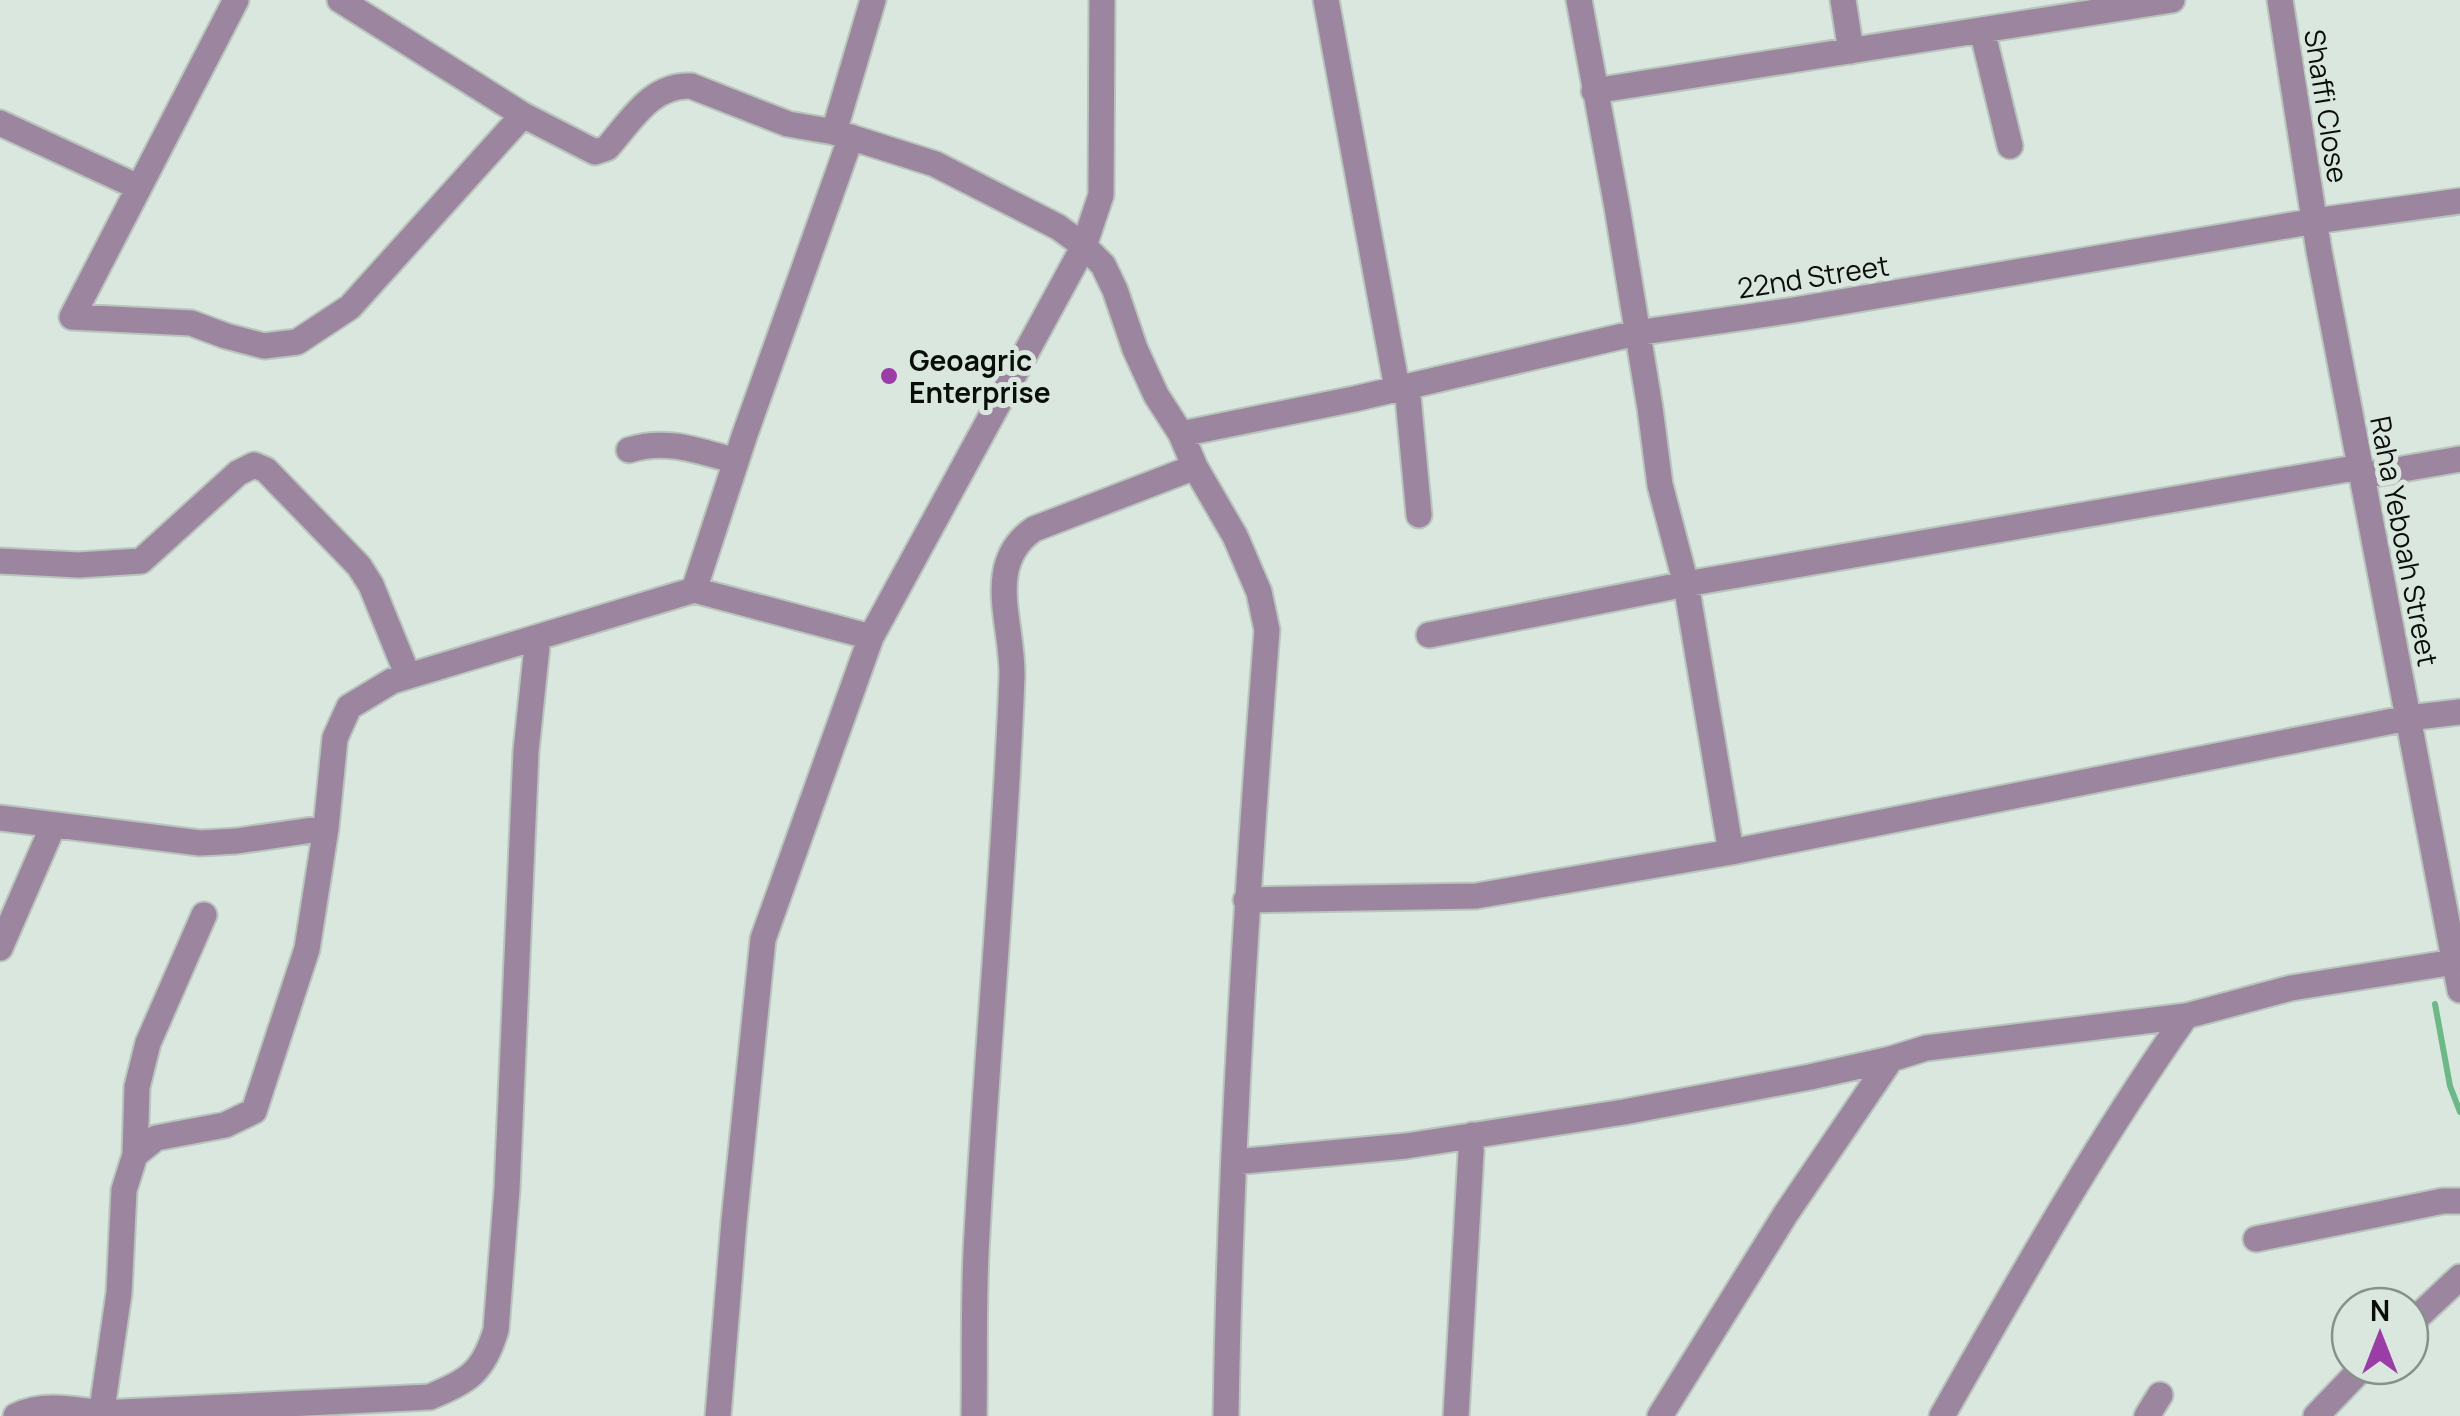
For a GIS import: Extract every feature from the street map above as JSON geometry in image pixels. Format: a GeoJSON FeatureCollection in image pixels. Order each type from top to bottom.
{"type":"FeatureCollection","features":[{"type":"Feature","properties":{"kind":"street"},"geometry":{"type":"LineString","coordinates":[[236,0],[72,317],[191,323],[264,346],[297,342],[350,306],[523,115]]}},
{"type":"Feature","properties":{"kind":"street"},"geometry":{"type":"LineString","coordinates":[[340,0],[523,115],[596,152],[607,148],[655,94],[676,85],[691,86],[788,124],[842,135],[935,164],[1058,227],[1103,265],[1156,395],[1235,536],[1265,613],[1267,630],[1246,900],[1226,1416]]}},
{"type":"Feature","properties":{"kind":"street"},"geometry":{"type":"LineString","coordinates":[[694,590],[842,135],[873,0]]}},
{"type":"Feature","properties":{"kind":"street"},"geometry":{"type":"LineString","coordinates":[[718,1416],[763,939],[871,636],[1084,246],[1101,196],[1102,0]]}},
{"type":"Feature","properties":{"kind":"street"},"geometry":{"type":"LineString","coordinates":[[1326,0],[1402,387],[1420,515]]}},
{"type":"Feature","properties":{"kind":"street"},"geometry":{"type":"LineString","coordinates":[[1579,0],[1617,207],[1660,485],[1686,584],[1731,852]]}},
{"type":"Feature","properties":{"kind":"street"},"geometry":{"type":"LineString","coordinates":[[1843,0],[1851,51]]}},
{"type":"Feature","properties":{"kind":"street"},"geometry":{"type":"LineString","coordinates":[[1594,91],[2172,0]]}},
{"type":"Feature","properties":{"kind":"street","name":"Shaffi Close"},"geometry":{"type":"LineString","coordinates":[[2280,0],[2315,221]]}},
{"type":"Feature","properties":{"kind":"street"},"geometry":{"type":"LineString","coordinates":[[1982,30],[2010,146]]}},
{"type":"Feature","properties":{"kind":"street"},"geometry":{"type":"LineString","coordinates":[[0,123],[138,186]]}},
{"type":"Feature","properties":{"kind":"street","name":"22nd Street"},"geometry":{"type":"LineString","coordinates":[[1180,434],[1636,333],[1813,307],[2315,221],[2460,201]]}},
{"type":"Feature","properties":{"kind":"street","name":"Raha Yeboah Street"},"geometry":{"type":"LineString","coordinates":[[2315,221],[2460,990]]}},
{"type":"Feature","properties":{"kind":"street"},"geometry":{"type":"LineString","coordinates":[[629,450],[662,444],[736,461]]}},
{"type":"Feature","properties":{"kind":"street"},"geometry":{"type":"LineString","coordinates":[[1430,636],[1686,584],[2460,459]]}},
{"type":"Feature","properties":{"kind":"street"},"geometry":{"type":"LineString","coordinates":[[0,561],[79,565],[140,561],[238,473],[254,465],[266,470],[359,566],[408,676]]}},
{"type":"Feature","properties":{"kind":"street"},"geometry":{"type":"LineString","coordinates":[[974,1416],[976,1239],[1010,729],[1012,659],[1004,574],[1018,540],[1034,529],[1195,467]]}},
{"type":"Feature","properties":{"kind":"street"},"geometry":{"type":"LineString","coordinates":[[135,1154],[156,1138],[225,1125],[254,1111],[307,949],[335,738],[349,707],[392,681],[694,590],[871,636]]}},
{"type":"Feature","properties":{"kind":"street"},"geometry":{"type":"LineString","coordinates":[[16,1416],[51,1408],[101,1414],[431,1406],[478,1369],[496,1330],[507,1189],[526,750],[538,637]]}},
{"type":"Feature","properties":{"kind":"street"},"geometry":{"type":"LineString","coordinates":[[1246,900],[1476,896],[1731,852],[2408,718],[2460,712]]}},
{"type":"Feature","properties":{"kind":"street"},"geometry":{"type":"LineString","coordinates":[[0,818],[200,843],[238,842],[326,828]]}},
{"type":"Feature","properties":{"kind":"street"},"geometry":{"type":"LineString","coordinates":[[0,948],[52,826]]}},
{"type":"Feature","properties":{"kind":"street"},"geometry":{"type":"LineString","coordinates":[[101,1414],[119,1293],[124,1190],[135,1154],[137,1087],[148,1043],[204,914]]}},
{"type":"Feature","properties":{"kind":"street"},"geometry":{"type":"LineString","coordinates":[[1234,1162],[1406,1146],[1624,1112],[1810,1077],[1958,1042],[2186,1016],[2291,988],[2457,962]]}},
{"type":"Feature","properties":{"kind":"street"},"geometry":{"type":"LineString","coordinates":[[1942,1416],[2072,1189],[2186,1016]]}},
{"type":"Feature","properties":{"kind":"street"},"geometry":{"type":"LineString","coordinates":[[1660,1416],[1784,1216],[1891,1059]]}},
{"type":"Feature","properties":{"kind":"street"},"geometry":{"type":"LineString","coordinates":[[1456,1416],[1472,1135]]}},
{"type":"Feature","properties":{"kind":"street"},"geometry":{"type":"LineString","coordinates":[[2256,1240],[2443,1201],[2460,1201]]}},
{"type":"Feature","properties":{"kind":"street"},"geometry":{"type":"LineString","coordinates":[[2430,1306],[2460,1278]]}},
{"type":"Feature","properties":{"kind":"street"},"geometry":{"type":"LineString","coordinates":[[2316,1416],[2345,1386]]}},
{"type":"Feature","properties":{"kind":"waterway"},"geometry":{"type":"LineString","coordinates":[[2435,1004],[2450,1086],[2460,1112]]}},
{"type":"Feature","properties":{"kind":"place","name":"Geoagric Enterprise"},"geometry":{"type":"Point","coordinates":[889,376]}}]}
